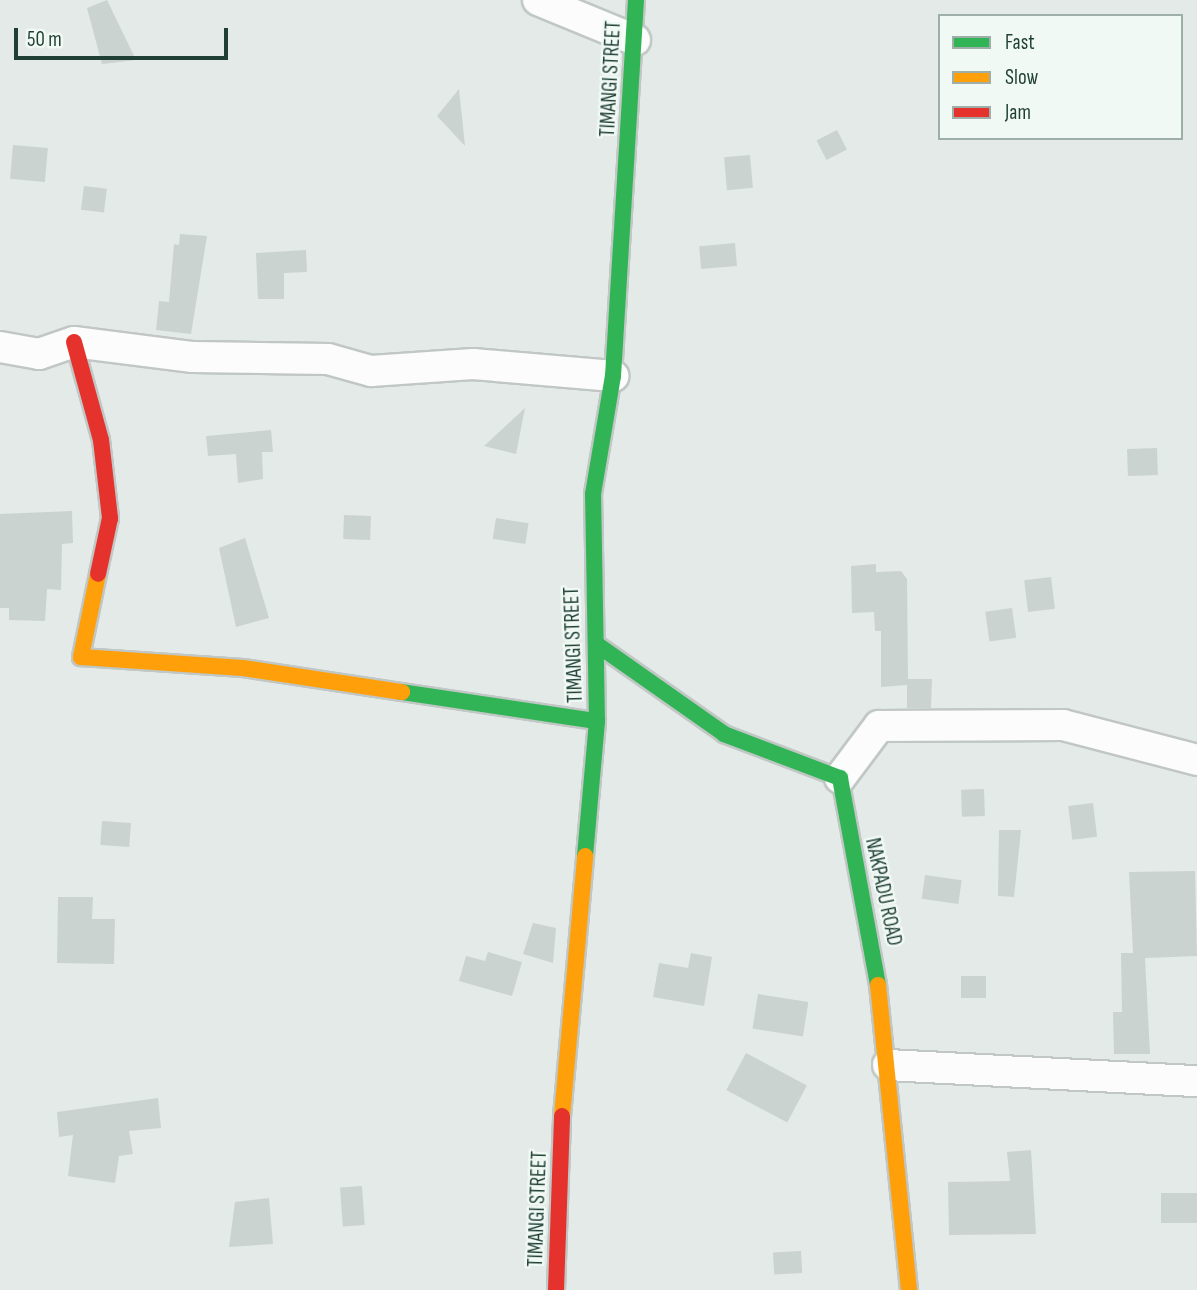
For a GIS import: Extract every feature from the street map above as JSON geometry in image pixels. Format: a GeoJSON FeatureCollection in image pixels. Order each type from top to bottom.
{"type":"FeatureCollection","features":[{"type":"Feature","properties":{"kind":"street"},"geometry":{"type":"LineString","coordinates":[[538,0],[635,40]]}},
{"type":"Feature","properties":{"kind":"street","name":"TIMANGI STREET"},"geometry":{"type":"LineString","coordinates":[[556,1290],[562,1100],[597,721],[599,646],[593,494],[613,376],[636,0]]}},
{"type":"Feature","properties":{"kind":"street"},"geometry":{"type":"LineString","coordinates":[[0,347],[39,354],[74,342],[193,357],[328,359],[371,371],[472,364],[613,376]]}},
{"type":"Feature","properties":{"kind":"street"},"geometry":{"type":"LineString","coordinates":[[74,342],[101,440],[110,518],[81,657],[243,668],[597,721]]}},
{"type":"Feature","properties":{"kind":"street"},"geometry":{"type":"LineString","coordinates":[[599,646],[724,734],[840,778],[879,726],[1063,725],[1197,760]]}},
{"type":"Feature","properties":{"kind":"street","name":"NAKPADU ROAD"},"geometry":{"type":"LineString","coordinates":[[840,778],[874,943],[909,1290]]}},
{"type":"Feature","properties":{"kind":"street"},"geometry":{"type":"LineString","coordinates":[[888,1065],[1197,1081]]}},
{"type":"Feature","properties":{"kind":"building"},"geometry":{"type":"Polygon","coordinates":[[[107,0],[136,60],[102,64],[87,8],[107,0]]]}},
{"type":"Feature","properties":{"kind":"building"},"geometry":{"type":"Polygon","coordinates":[[[459,89],[465,146],[437,116],[459,89]]]}},
{"type":"Feature","properties":{"kind":"building"},"geometry":{"type":"Polygon","coordinates":[[[837,130],[847,150],[826,160],[817,140],[837,130]]]}},
{"type":"Feature","properties":{"kind":"building"},"geometry":{"type":"Polygon","coordinates":[[[13,145],[48,148],[45,182],[10,179],[13,145]]]}},
{"type":"Feature","properties":{"kind":"building"},"geometry":{"type":"Polygon","coordinates":[[[750,155],[753,188],[727,190],[724,157],[750,155]]]}},
{"type":"Feature","properties":{"kind":"building"},"geometry":{"type":"Polygon","coordinates":[[[84,186],[107,189],[104,213],[81,210],[84,186]]]}},
{"type":"Feature","properties":{"kind":"building"},"geometry":{"type":"Polygon","coordinates":[[[180,234],[207,236],[191,334],[156,330],[159,301],[169,302],[174,244],[179,245],[180,234]]]}},
{"type":"Feature","properties":{"kind":"building"},"geometry":{"type":"Polygon","coordinates":[[[735,243],[737,266],[701,269],[699,246],[735,243]]]}},
{"type":"Feature","properties":{"kind":"building"},"geometry":{"type":"Polygon","coordinates":[[[306,250],[307,272],[284,273],[284,299],[258,299],[256,253],[306,250]]]}},
{"type":"Feature","properties":{"kind":"building"},"geometry":{"type":"Polygon","coordinates":[[[525,408],[516,454],[484,446],[525,408]]]}},
{"type":"Feature","properties":{"kind":"building"},"geometry":{"type":"Polygon","coordinates":[[[271,430],[273,452],[262,452],[263,479],[238,483],[236,454],[208,456],[206,436],[271,430]]]}},
{"type":"Feature","properties":{"kind":"building"},"geometry":{"type":"Polygon","coordinates":[[[1157,448],[1158,475],[1128,476],[1127,449],[1157,448]]]}},
{"type":"Feature","properties":{"kind":"building"},"geometry":{"type":"Polygon","coordinates":[[[72,511],[73,543],[62,544],[61,590],[47,589],[45,621],[9,620],[9,608],[0,608],[0,514],[72,511]]]}},
{"type":"Feature","properties":{"kind":"building"},"geometry":{"type":"Polygon","coordinates":[[[344,515],[371,516],[370,540],[343,539],[344,515]]]}},
{"type":"Feature","properties":{"kind":"building"},"geometry":{"type":"Polygon","coordinates":[[[496,518],[529,523],[525,544],[493,539],[496,518]]]}},
{"type":"Feature","properties":{"kind":"building"},"geometry":{"type":"Polygon","coordinates":[[[245,538],[269,618],[236,627],[219,548],[245,538]]]}},
{"type":"Feature","properties":{"kind":"building"},"geometry":{"type":"Polygon","coordinates":[[[876,564],[876,572],[901,571],[907,579],[908,679],[932,679],[931,708],[907,708],[907,685],[881,687],[881,631],[875,631],[874,612],[852,613],[851,566],[876,564]]]}},
{"type":"Feature","properties":{"kind":"building"},"geometry":{"type":"Polygon","coordinates":[[[1051,577],[1055,609],[1028,612],[1024,580],[1051,577]]]}},
{"type":"Feature","properties":{"kind":"building"},"geometry":{"type":"Polygon","coordinates":[[[1012,608],[1016,638],[989,641],[985,612],[1012,608]]]}},
{"type":"Feature","properties":{"kind":"building"},"geometry":{"type":"Polygon","coordinates":[[[984,789],[985,816],[962,817],[961,790],[984,789]]]}},
{"type":"Feature","properties":{"kind":"building"},"geometry":{"type":"Polygon","coordinates":[[[1093,803],[1097,837],[1072,840],[1068,806],[1093,803]]]}},
{"type":"Feature","properties":{"kind":"building"},"geometry":{"type":"Polygon","coordinates":[[[102,821],[131,823],[129,847],[100,845],[102,821]]]}},
{"type":"Feature","properties":{"kind":"building"},"geometry":{"type":"Polygon","coordinates":[[[999,830],[1021,830],[1014,897],[998,896],[999,830]]]}},
{"type":"Feature","properties":{"kind":"building"},"geometry":{"type":"Polygon","coordinates":[[[1195,871],[1197,956],[1145,958],[1150,1054],[1114,1054],[1113,1012],[1122,1012],[1121,953],[1133,953],[1129,872],[1195,871]]]}},
{"type":"Feature","properties":{"kind":"building"},"geometry":{"type":"Polygon","coordinates":[[[925,875],[962,880],[958,904],[922,899],[925,875]]]}},
{"type":"Feature","properties":{"kind":"building"},"geometry":{"type":"Polygon","coordinates":[[[58,897],[93,897],[92,919],[115,919],[114,964],[57,963],[58,897]]]}},
{"type":"Feature","properties":{"kind":"building"},"geometry":{"type":"Polygon","coordinates":[[[533,923],[556,928],[553,963],[523,954],[533,923]]]}},
{"type":"Feature","properties":{"kind":"building"},"geometry":{"type":"Polygon","coordinates":[[[488,952],[522,962],[512,996],[459,981],[466,956],[485,961],[488,952]]]}},
{"type":"Feature","properties":{"kind":"building"},"geometry":{"type":"Polygon","coordinates":[[[691,953],[712,957],[704,1006],[653,997],[659,963],[688,968],[691,953]]]}},
{"type":"Feature","properties":{"kind":"building"},"geometry":{"type":"Polygon","coordinates":[[[961,976],[986,976],[986,998],[961,998],[961,976]]]}},
{"type":"Feature","properties":{"kind":"building"},"geometry":{"type":"Polygon","coordinates":[[[758,994],[808,1002],[803,1037],[753,1029],[758,994]]]}},
{"type":"Feature","properties":{"kind":"building"},"geometry":{"type":"Polygon","coordinates":[[[746,1053],[807,1085],[787,1122],[726,1090],[746,1053]]]}},
{"type":"Feature","properties":{"kind":"building"},"geometry":{"type":"Polygon","coordinates":[[[158,1098],[161,1128],[129,1131],[133,1154],[119,1156],[115,1183],[68,1176],[73,1135],[59,1137],[57,1112],[158,1098]]]}},
{"type":"Feature","properties":{"kind":"building"},"geometry":{"type":"Polygon","coordinates":[[[1031,1150],[1036,1234],[949,1235],[948,1182],[1010,1181],[1007,1152],[1031,1150]]]}},
{"type":"Feature","properties":{"kind":"building"},"geometry":{"type":"Polygon","coordinates":[[[362,1186],[365,1225],[343,1226],[340,1188],[362,1186]]]}},
{"type":"Feature","properties":{"kind":"building"},"geometry":{"type":"Polygon","coordinates":[[[1161,1193],[1197,1193],[1197,1223],[1161,1223],[1161,1193]]]}},
{"type":"Feature","properties":{"kind":"building"},"geometry":{"type":"Polygon","coordinates":[[[269,1198],[273,1244],[229,1247],[235,1202],[269,1198]]]}},
{"type":"Feature","properties":{"kind":"building"},"geometry":{"type":"Polygon","coordinates":[[[801,1251],[802,1273],[774,1274],[773,1252],[801,1251]]]}},
{"type":"Feature","properties":{"kind":"traffic: fast"},"geometry":{"type":"LineString","coordinates":[[585,856],[597,721],[593,494],[613,376],[636,0]]}},
{"type":"Feature","properties":{"kind":"traffic: fast"},"geometry":{"type":"LineString","coordinates":[[599,646],[724,734],[840,778],[878,985]]}},
{"type":"Feature","properties":{"kind":"traffic: fast"},"geometry":{"type":"LineString","coordinates":[[402,692],[597,721]]}},
{"type":"Feature","properties":{"kind":"traffic: slow"},"geometry":{"type":"LineString","coordinates":[[98,574],[81,657],[243,668],[402,692]]}},
{"type":"Feature","properties":{"kind":"traffic: slow"},"geometry":{"type":"LineString","coordinates":[[562,1116],[585,856]]}},
{"type":"Feature","properties":{"kind":"traffic: slow"},"geometry":{"type":"LineString","coordinates":[[878,985],[909,1290]]}},
{"type":"Feature","properties":{"kind":"traffic: jam"},"geometry":{"type":"LineString","coordinates":[[74,342],[101,440],[110,518],[98,574]]}},
{"type":"Feature","properties":{"kind":"traffic: jam"},"geometry":{"type":"LineString","coordinates":[[556,1290],[562,1116]]}}]}
